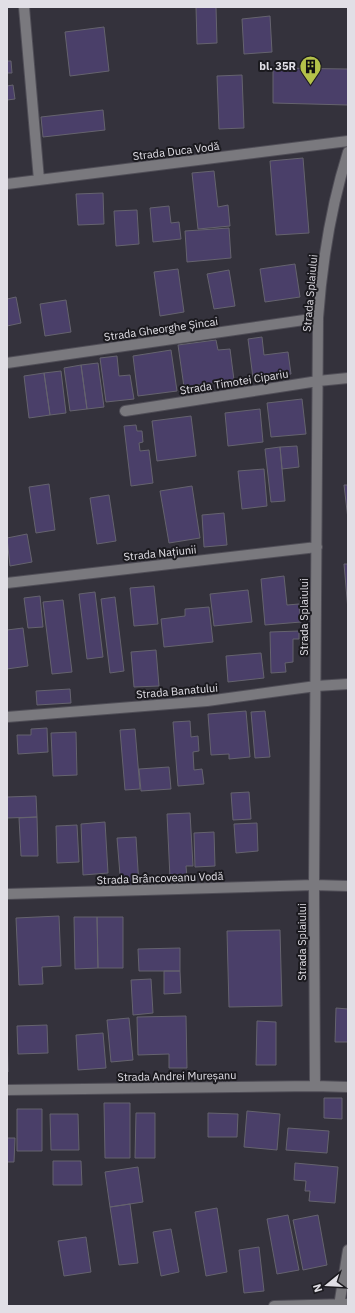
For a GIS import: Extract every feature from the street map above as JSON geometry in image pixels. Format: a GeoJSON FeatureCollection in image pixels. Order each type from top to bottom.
{"type":"FeatureCollection","features":[{"type":"Feature","properties":{"kind":"street"},"geometry":{"type":"LineString","coordinates":[[24,7],[39,180]]}},
{"type":"Feature","properties":{"kind":"street","name":"Strada Duca Vodă"},"geometry":{"type":"LineString","coordinates":[[7,184],[348,142]]}},
{"type":"Feature","properties":{"kind":"street","name":"Strada Splaiului"},"geometry":{"type":"LineString","coordinates":[[315,1086],[314,885],[318,318],[320,293],[334,202],[348,152]]}},
{"type":"Feature","properties":{"kind":"street","name":"Strada Gheorghe Șincai"},"geometry":{"type":"LineString","coordinates":[[7,363],[318,318]]}},
{"type":"Feature","properties":{"kind":"street","name":"Strada Timotei Cipariu"},"geometry":{"type":"LineString","coordinates":[[125,411],[318,381],[348,378]]}},
{"type":"Feature","properties":{"kind":"street","name":"Strada Națiunii"},"geometry":{"type":"LineString","coordinates":[[7,583],[316,547]]}},
{"type":"Feature","properties":{"kind":"street","name":"Strada Banatului"},"geometry":{"type":"LineString","coordinates":[[7,717],[207,701],[316,686],[348,684]]}},
{"type":"Feature","properties":{"kind":"street","name":"Strada Brâncoveanu Vodă"},"geometry":{"type":"LineString","coordinates":[[7,894],[314,885],[348,886]]}},
{"type":"Feature","properties":{"kind":"street","name":"Strada Andrei Mureșanu"},"geometry":{"type":"LineString","coordinates":[[7,1090],[315,1086],[348,1087]]}},
{"type":"Feature","properties":{"kind":"street"},"geometry":{"type":"LineString","coordinates":[[274,1306],[342,1305],[348,1250]]}},
{"type":"Feature","properties":{"kind":"building"},"geometry":{"type":"Polygon","coordinates":[[[196,7],[216,7],[217,43],[197,44],[196,7]]]}},
{"type":"Feature","properties":{"kind":"building"},"geometry":{"type":"Polygon","coordinates":[[[270,16],[272,52],[244,54],[242,19],[270,16]]]}},
{"type":"Feature","properties":{"kind":"building"},"geometry":{"type":"Polygon","coordinates":[[[104,27],[109,71],[70,76],[65,32],[104,27]]]}},
{"type":"Feature","properties":{"kind":"building"},"geometry":{"type":"Polygon","coordinates":[[[7,61],[11,61],[12,73],[7,73],[7,61]]]}},
{"type":"Feature","properties":{"kind":"building","name":"bl. 35R"},"geometry":{"type":"Polygon","coordinates":[[[273,68],[348,69],[348,105],[273,103],[273,68]]]}},
{"type":"Feature","properties":{"kind":"building"},"geometry":{"type":"Polygon","coordinates":[[[242,75],[244,128],[219,129],[217,76],[242,75]]]}},
{"type":"Feature","properties":{"kind":"building"},"geometry":{"type":"Polygon","coordinates":[[[13,85],[15,99],[7,100],[7,86],[13,85]]]}},
{"type":"Feature","properties":{"kind":"building"},"geometry":{"type":"Polygon","coordinates":[[[103,110],[105,130],[43,137],[41,117],[103,110]]]}},
{"type":"Feature","properties":{"kind":"building"},"geometry":{"type":"Polygon","coordinates":[[[303,158],[309,233],[276,235],[270,161],[303,158]]]}},
{"type":"Feature","properties":{"kind":"building"},"geometry":{"type":"Polygon","coordinates":[[[214,171],[218,207],[228,205],[230,226],[198,229],[192,173],[214,171]]]}},
{"type":"Feature","properties":{"kind":"building"},"geometry":{"type":"Polygon","coordinates":[[[103,193],[104,224],[78,225],[76,194],[103,193]]]}},
{"type":"Feature","properties":{"kind":"building"},"geometry":{"type":"Polygon","coordinates":[[[169,206],[171,223],[179,222],[181,239],[153,242],[150,208],[169,206]]]}},
{"type":"Feature","properties":{"kind":"building"},"geometry":{"type":"Polygon","coordinates":[[[137,210],[139,244],[116,246],[114,211],[137,210]]]}},
{"type":"Feature","properties":{"kind":"building"},"geometry":{"type":"Polygon","coordinates":[[[229,228],[231,258],[187,262],[185,231],[229,228]]]}},
{"type":"Feature","properties":{"kind":"building"},"geometry":{"type":"Polygon","coordinates":[[[295,264],[300,297],[265,302],[260,269],[295,264]]]}},
{"type":"Feature","properties":{"kind":"building"},"geometry":{"type":"Polygon","coordinates":[[[178,269],[184,312],[160,316],[154,272],[178,269]]]}},
{"type":"Feature","properties":{"kind":"building"},"geometry":{"type":"Polygon","coordinates":[[[229,270],[235,306],[214,309],[207,274],[229,270]]]}},
{"type":"Feature","properties":{"kind":"building"},"geometry":{"type":"Polygon","coordinates":[[[16,297],[21,323],[7,326],[7,299],[16,297]]]}},
{"type":"Feature","properties":{"kind":"building"},"geometry":{"type":"Polygon","coordinates":[[[66,300],[71,332],[45,336],[40,304],[66,300]]]}},
{"type":"Feature","properties":{"kind":"building"},"geometry":{"type":"Polygon","coordinates":[[[262,337],[264,355],[288,352],[291,374],[253,378],[248,339],[262,337]]]}},
{"type":"Feature","properties":{"kind":"building"},"geometry":{"type":"Polygon","coordinates":[[[216,340],[218,350],[230,349],[234,380],[184,387],[178,345],[216,340]]]}},
{"type":"Feature","properties":{"kind":"building"},"geometry":{"type":"Polygon","coordinates":[[[171,350],[177,391],[138,396],[133,356],[171,350]]]}},
{"type":"Feature","properties":{"kind":"building"},"geometry":{"type":"Polygon","coordinates":[[[117,356],[119,376],[130,375],[134,399],[106,402],[100,358],[117,356]]]}},
{"type":"Feature","properties":{"kind":"building"},"geometry":{"type":"Polygon","coordinates":[[[98,363],[104,407],[87,409],[81,365],[98,363]]]}},
{"type":"Feature","properties":{"kind":"building"},"geometry":{"type":"Polygon","coordinates":[[[81,365],[87,409],[70,411],[64,368],[81,365]]]}},
{"type":"Feature","properties":{"kind":"building"},"geometry":{"type":"Polygon","coordinates":[[[61,371],[66,413],[50,415],[44,373],[61,371]]]}},
{"type":"Feature","properties":{"kind":"building"},"geometry":{"type":"Polygon","coordinates":[[[44,373],[50,415],[29,418],[24,376],[44,373]]]}},
{"type":"Feature","properties":{"kind":"building"},"geometry":{"type":"Polygon","coordinates":[[[302,399],[306,434],[271,437],[267,403],[302,399]]]}},
{"type":"Feature","properties":{"kind":"building"},"geometry":{"type":"Polygon","coordinates":[[[260,409],[263,442],[228,446],[225,413],[260,409]]]}},
{"type":"Feature","properties":{"kind":"building"},"geometry":{"type":"Polygon","coordinates":[[[191,416],[196,456],[157,461],[152,421],[191,416]]]}},
{"type":"Feature","properties":{"kind":"building"},"geometry":{"type":"Polygon","coordinates":[[[136,425],[137,431],[142,431],[143,442],[139,443],[140,451],[149,450],[153,483],[131,486],[124,426],[136,425]]]}},
{"type":"Feature","properties":{"kind":"building"},"geometry":{"type":"Polygon","coordinates":[[[297,446],[299,467],[282,469],[280,447],[297,446]]]}},
{"type":"Feature","properties":{"kind":"building"},"geometry":{"type":"Polygon","coordinates":[[[280,447],[285,501],[271,502],[265,449],[280,447]]]}},
{"type":"Feature","properties":{"kind":"building"},"geometry":{"type":"Polygon","coordinates":[[[264,469],[267,506],[242,509],[238,471],[264,469]]]}},
{"type":"Feature","properties":{"kind":"building"},"geometry":{"type":"Polygon","coordinates":[[[49,484],[55,530],[36,533],[29,487],[49,484]]]}},
{"type":"Feature","properties":{"kind":"building"},"geometry":{"type":"Polygon","coordinates":[[[344,485],[348,485],[348,519],[344,485]]]}},
{"type":"Feature","properties":{"kind":"building"},"geometry":{"type":"Polygon","coordinates":[[[192,486],[200,538],[169,543],[160,491],[192,486]]]}},
{"type":"Feature","properties":{"kind":"building"},"geometry":{"type":"Polygon","coordinates":[[[109,495],[116,541],[97,544],[90,498],[109,495]]]}},
{"type":"Feature","properties":{"kind":"building"},"geometry":{"type":"Polygon","coordinates":[[[224,513],[227,545],[204,547],[202,515],[224,513]]]}},
{"type":"Feature","properties":{"kind":"building"},"geometry":{"type":"Polygon","coordinates":[[[27,534],[32,562],[10,566],[7,538],[27,534]]]}},
{"type":"Feature","properties":{"kind":"building"},"geometry":{"type":"Polygon","coordinates":[[[344,564],[348,564],[348,610],[344,564]]]}},
{"type":"Feature","properties":{"kind":"building"},"geometry":{"type":"Polygon","coordinates":[[[284,576],[287,605],[299,604],[301,622],[265,625],[261,579],[284,576]]]}},
{"type":"Feature","properties":{"kind":"building"},"geometry":{"type":"Polygon","coordinates":[[[154,586],[158,624],[134,626],[130,588],[154,586]]]}},
{"type":"Feature","properties":{"kind":"building"},"geometry":{"type":"Polygon","coordinates":[[[248,590],[252,622],[214,626],[210,594],[248,590]]]}},
{"type":"Feature","properties":{"kind":"building"},"geometry":{"type":"Polygon","coordinates":[[[95,592],[103,657],[87,659],[79,594],[95,592]]]}},
{"type":"Feature","properties":{"kind":"building"},"geometry":{"type":"Polygon","coordinates":[[[40,596],[43,627],[28,628],[24,598],[40,596]]]}},
{"type":"Feature","properties":{"kind":"building"},"geometry":{"type":"Polygon","coordinates":[[[115,597],[124,671],[110,673],[101,599],[115,597]]]}},
{"type":"Feature","properties":{"kind":"building"},"geometry":{"type":"Polygon","coordinates":[[[63,600],[72,672],[52,674],[43,602],[63,600]]]}},
{"type":"Feature","properties":{"kind":"building"},"geometry":{"type":"Polygon","coordinates":[[[209,607],[213,642],[164,647],[161,619],[185,616],[185,609],[209,607]]]}},
{"type":"Feature","properties":{"kind":"building"},"geometry":{"type":"Polygon","coordinates":[[[23,628],[28,666],[7,669],[7,630],[23,628]]]}},
{"type":"Feature","properties":{"kind":"building"},"geometry":{"type":"Polygon","coordinates":[[[299,631],[299,639],[293,639],[293,662],[285,663],[286,672],[271,673],[270,632],[299,631]]]}},
{"type":"Feature","properties":{"kind":"building"},"geometry":{"type":"Polygon","coordinates":[[[156,650],[159,686],[134,687],[131,652],[156,650]]]}},
{"type":"Feature","properties":{"kind":"building"},"geometry":{"type":"Polygon","coordinates":[[[261,653],[264,678],[228,682],[226,656],[261,653]]]}},
{"type":"Feature","properties":{"kind":"building"},"geometry":{"type":"Polygon","coordinates":[[[70,689],[71,703],[37,705],[36,691],[70,689]]]}},
{"type":"Feature","properties":{"kind":"building"},"geometry":{"type":"Polygon","coordinates":[[[246,711],[250,757],[229,759],[229,754],[211,755],[208,714],[246,711]]]}},
{"type":"Feature","properties":{"kind":"building"},"geometry":{"type":"Polygon","coordinates":[[[265,711],[270,757],[255,758],[251,712],[265,711]]]}},
{"type":"Feature","properties":{"kind":"building"},"geometry":{"type":"Polygon","coordinates":[[[190,721],[191,737],[198,736],[199,751],[193,752],[194,770],[202,769],[204,784],[178,786],[173,722],[190,721]]]}},
{"type":"Feature","properties":{"kind":"building"},"geometry":{"type":"Polygon","coordinates":[[[47,728],[48,752],[18,754],[17,735],[31,735],[31,729],[47,728]]]}},
{"type":"Feature","properties":{"kind":"building"},"geometry":{"type":"Polygon","coordinates":[[[135,729],[140,789],[125,790],[120,730],[135,729]]]}},
{"type":"Feature","properties":{"kind":"building"},"geometry":{"type":"Polygon","coordinates":[[[76,732],[77,775],[53,776],[51,733],[76,732]]]}},
{"type":"Feature","properties":{"kind":"building"},"geometry":{"type":"Polygon","coordinates":[[[169,767],[171,789],[141,791],[139,769],[169,767]]]}},
{"type":"Feature","properties":{"kind":"building"},"geometry":{"type":"Polygon","coordinates":[[[249,792],[251,819],[233,820],[231,793],[249,792]]]}},
{"type":"Feature","properties":{"kind":"building"},"geometry":{"type":"Polygon","coordinates":[[[36,796],[37,817],[7,818],[7,797],[36,796]]]}},
{"type":"Feature","properties":{"kind":"building"},"geometry":{"type":"Polygon","coordinates":[[[190,813],[193,866],[186,866],[187,878],[170,878],[167,814],[190,813]]]}},
{"type":"Feature","properties":{"kind":"building"},"geometry":{"type":"Polygon","coordinates":[[[37,817],[38,856],[21,856],[19,818],[37,817]]]}},
{"type":"Feature","properties":{"kind":"building"},"geometry":{"type":"Polygon","coordinates":[[[105,822],[108,873],[83,875],[81,824],[105,822]]]}},
{"type":"Feature","properties":{"kind":"building"},"geometry":{"type":"Polygon","coordinates":[[[257,823],[258,851],[236,853],[234,824],[257,823]]]}},
{"type":"Feature","properties":{"kind":"building"},"geometry":{"type":"Polygon","coordinates":[[[77,825],[79,862],[57,863],[56,826],[77,825]]]}},
{"type":"Feature","properties":{"kind":"building"},"geometry":{"type":"Polygon","coordinates":[[[214,832],[215,866],[195,867],[194,833],[214,832]]]}},
{"type":"Feature","properties":{"kind":"building"},"geometry":{"type":"Polygon","coordinates":[[[136,837],[139,886],[121,887],[117,838],[136,837]]]}},
{"type":"Feature","properties":{"kind":"building"},"geometry":{"type":"Polygon","coordinates":[[[59,916],[61,966],[42,967],[43,984],[19,985],[16,918],[59,916]]]}},
{"type":"Feature","properties":{"kind":"building"},"geometry":{"type":"Polygon","coordinates":[[[74,917],[97,917],[98,968],[75,969],[74,917]]]}},
{"type":"Feature","properties":{"kind":"building"},"geometry":{"type":"Polygon","coordinates":[[[97,917],[123,917],[123,968],[98,968],[97,917]]]}},
{"type":"Feature","properties":{"kind":"building"},"geometry":{"type":"Polygon","coordinates":[[[280,930],[282,1006],[229,1007],[227,931],[280,930]]]}},
{"type":"Feature","properties":{"kind":"building"},"geometry":{"type":"Polygon","coordinates":[[[180,948],[180,971],[139,971],[138,949],[180,948]]]}},
{"type":"Feature","properties":{"kind":"building"},"geometry":{"type":"Polygon","coordinates":[[[164,971],[180,971],[181,993],[164,994],[164,971]]]}},
{"type":"Feature","properties":{"kind":"building"},"geometry":{"type":"Polygon","coordinates":[[[151,979],[153,1013],[133,1015],[131,980],[151,979]]]}},
{"type":"Feature","properties":{"kind":"building"},"geometry":{"type":"Polygon","coordinates":[[[336,1008],[348,1009],[348,1042],[335,1042],[336,1008]]]}},
{"type":"Feature","properties":{"kind":"building"},"geometry":{"type":"Polygon","coordinates":[[[186,1016],[187,1068],[169,1068],[169,1054],[138,1055],[137,1017],[186,1016]]]}},
{"type":"Feature","properties":{"kind":"building"},"geometry":{"type":"Polygon","coordinates":[[[129,1018],[133,1060],[111,1062],[107,1020],[129,1018]]]}},
{"type":"Feature","properties":{"kind":"building"},"geometry":{"type":"Polygon","coordinates":[[[257,1021],[276,1022],[276,1065],[256,1065],[257,1021]]]}},
{"type":"Feature","properties":{"kind":"building"},"geometry":{"type":"Polygon","coordinates":[[[47,1025],[48,1053],[18,1054],[17,1026],[47,1025]]]}},
{"type":"Feature","properties":{"kind":"building"},"geometry":{"type":"Polygon","coordinates":[[[7,1031],[8,1072],[7,1072],[7,1031]]]}},
{"type":"Feature","properties":{"kind":"building"},"geometry":{"type":"Polygon","coordinates":[[[103,1033],[106,1068],[78,1070],[76,1035],[103,1033]]]}},
{"type":"Feature","properties":{"kind":"building"},"geometry":{"type":"Polygon","coordinates":[[[324,1098],[342,1098],[342,1119],[324,1118],[324,1098]]]}},
{"type":"Feature","properties":{"kind":"building"},"geometry":{"type":"Polygon","coordinates":[[[104,1103],[130,1103],[130,1158],[105,1158],[104,1103]]]}},
{"type":"Feature","properties":{"kind":"building"},"geometry":{"type":"Polygon","coordinates":[[[17,1109],[42,1109],[42,1151],[17,1151],[17,1109]]]}},
{"type":"Feature","properties":{"kind":"building"},"geometry":{"type":"Polygon","coordinates":[[[247,1111],[280,1114],[277,1150],[244,1147],[247,1111]]]}},
{"type":"Feature","properties":{"kind":"building"},"geometry":{"type":"Polygon","coordinates":[[[136,1113],[155,1113],[155,1158],[135,1158],[136,1113]]]}},
{"type":"Feature","properties":{"kind":"building"},"geometry":{"type":"Polygon","coordinates":[[[208,1113],[238,1114],[237,1137],[208,1137],[208,1113]]]}},
{"type":"Feature","properties":{"kind":"building"},"geometry":{"type":"Polygon","coordinates":[[[50,1114],[78,1114],[79,1150],[51,1150],[50,1114]]]}},
{"type":"Feature","properties":{"kind":"building"},"geometry":{"type":"Polygon","coordinates":[[[288,1128],[329,1131],[327,1153],[286,1150],[288,1128]]]}},
{"type":"Feature","properties":{"kind":"building"},"geometry":{"type":"Polygon","coordinates":[[[7,1138],[15,1138],[14,1162],[7,1162],[7,1138]]]}},
{"type":"Feature","properties":{"kind":"building"},"geometry":{"type":"Polygon","coordinates":[[[53,1161],[81,1161],[82,1185],[53,1185],[53,1161]]]}},
{"type":"Feature","properties":{"kind":"building"},"geometry":{"type":"Polygon","coordinates":[[[295,1163],[338,1167],[335,1203],[309,1201],[310,1191],[305,1191],[306,1181],[294,1180],[295,1163]]]}},
{"type":"Feature","properties":{"kind":"building"},"geometry":{"type":"Polygon","coordinates":[[[138,1167],[143,1202],[110,1207],[105,1172],[138,1167]]]}},
{"type":"Feature","properties":{"kind":"building"},"geometry":{"type":"Polygon","coordinates":[[[130,1204],[138,1263],[119,1265],[110,1207],[130,1204]]]}},
{"type":"Feature","properties":{"kind":"building"},"geometry":{"type":"Polygon","coordinates":[[[217,1208],[227,1272],[206,1276],[195,1212],[217,1208]]]}},
{"type":"Feature","properties":{"kind":"building"},"geometry":{"type":"Polygon","coordinates":[[[288,1215],[299,1270],[277,1274],[267,1219],[288,1215]]]}},
{"type":"Feature","properties":{"kind":"building"},"geometry":{"type":"Polygon","coordinates":[[[318,1215],[327,1265],[303,1270],[293,1220],[318,1215]]]}},
{"type":"Feature","properties":{"kind":"building"},"geometry":{"type":"Polygon","coordinates":[[[171,1229],[179,1272],[161,1276],[153,1232],[171,1229]]]}},
{"type":"Feature","properties":{"kind":"building"},"geometry":{"type":"Polygon","coordinates":[[[86,1237],[91,1272],[64,1276],[58,1241],[86,1237]]]}},
{"type":"Feature","properties":{"kind":"building"},"geometry":{"type":"Polygon","coordinates":[[[259,1247],[264,1291],[244,1293],[239,1250],[259,1247]]]}},
{"type":"Feature","properties":{"kind":"place","name":"bl. 35R"},"geometry":{"type":"Point","coordinates":[311,86]}}]}
